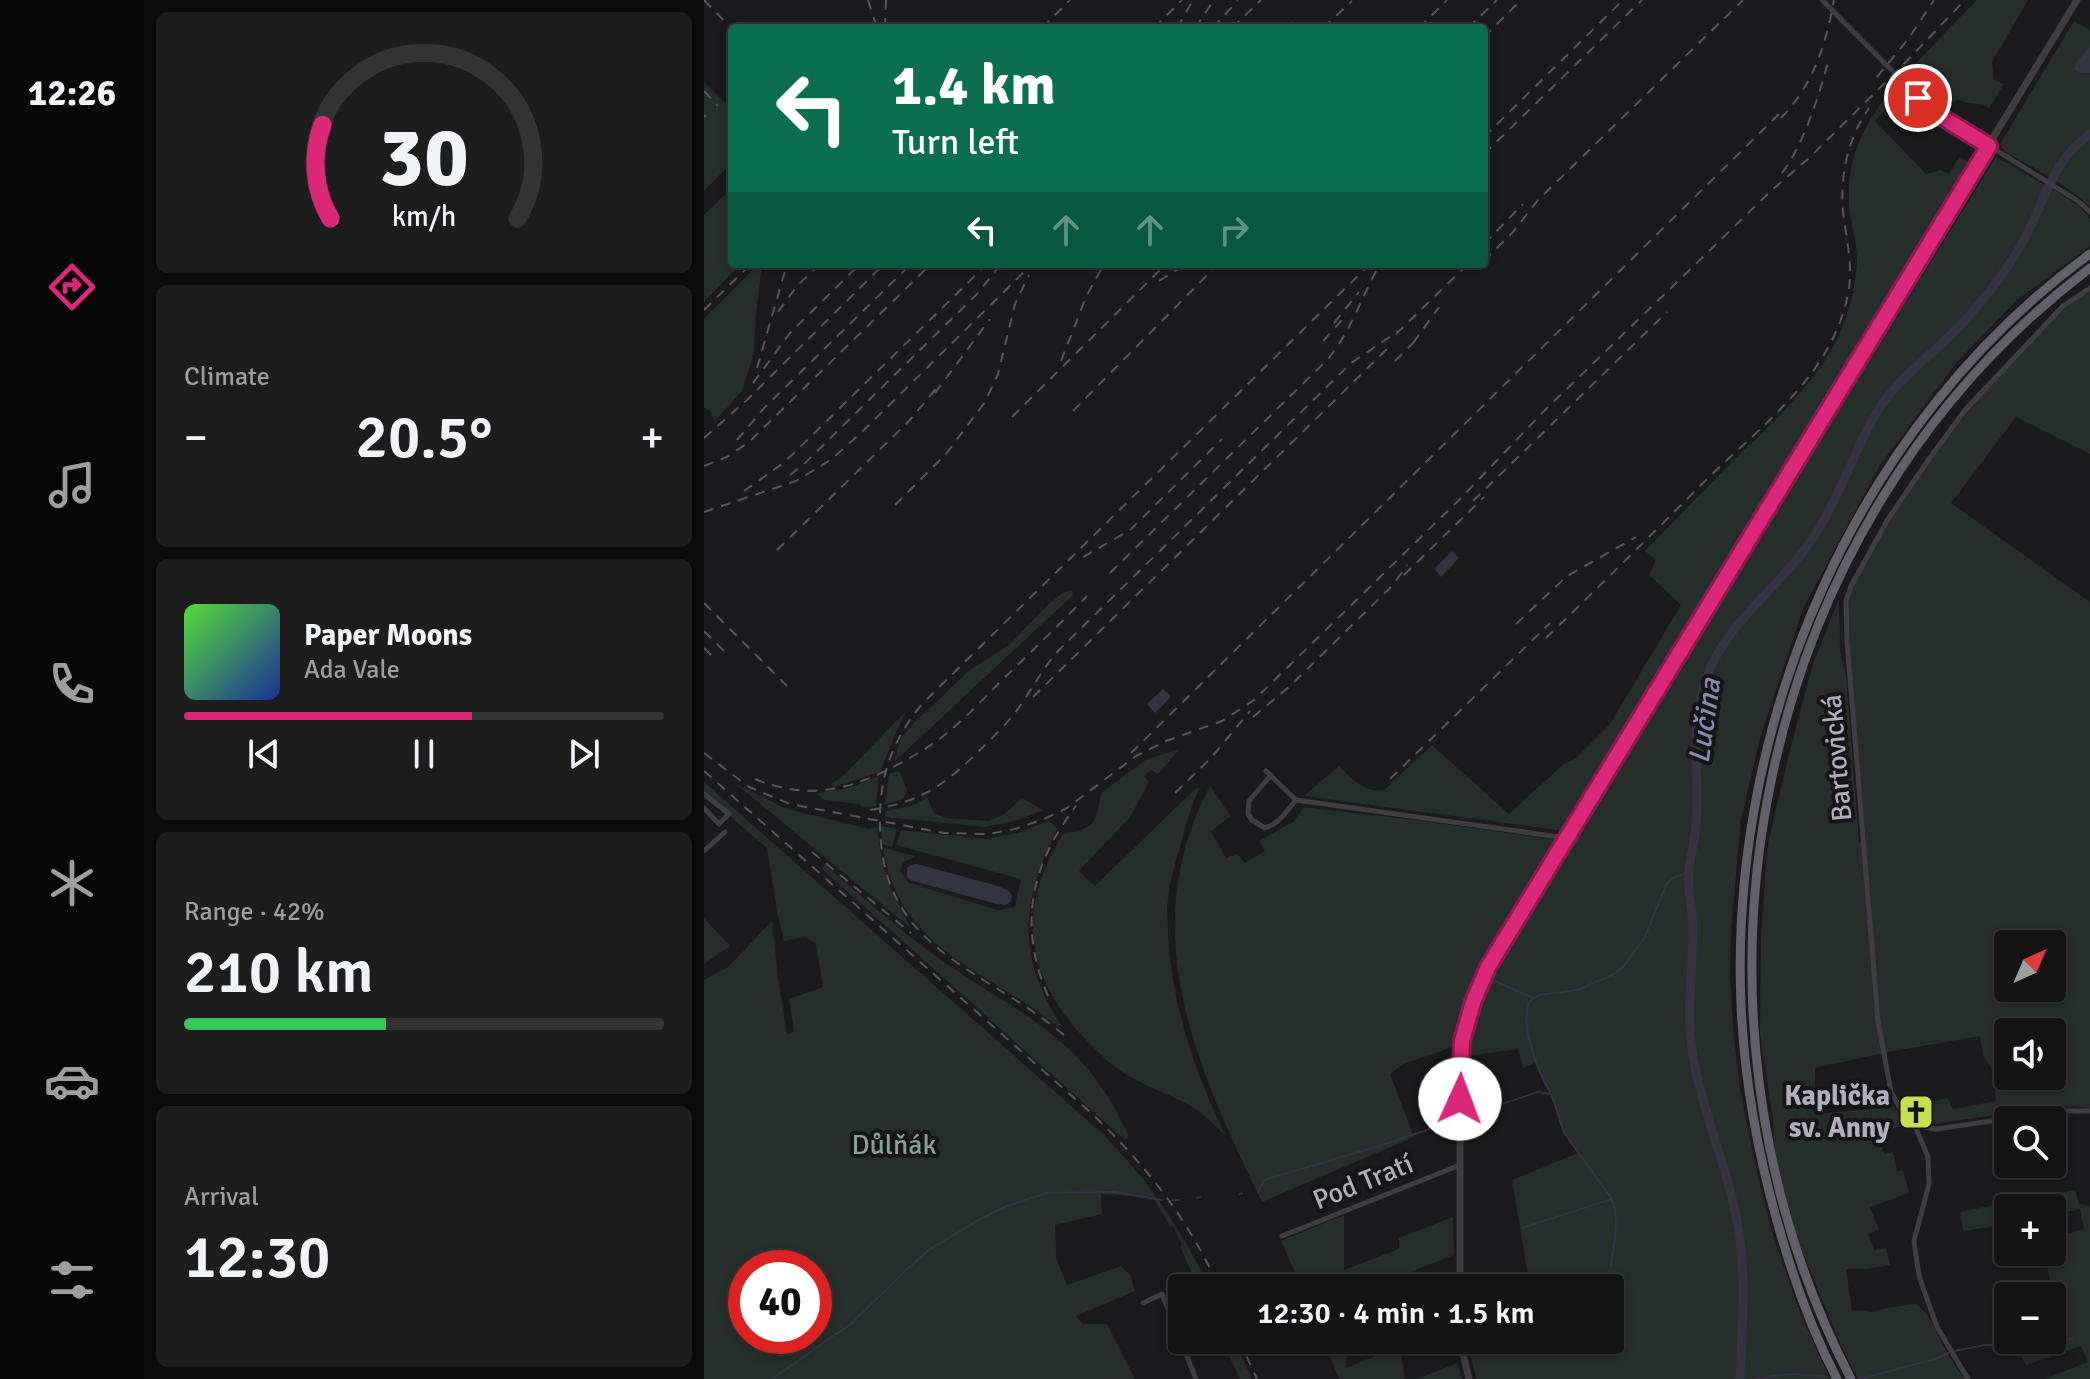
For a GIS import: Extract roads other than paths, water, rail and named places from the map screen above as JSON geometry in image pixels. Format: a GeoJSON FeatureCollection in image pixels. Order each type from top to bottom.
{"type":"FeatureCollection","features":[{"type":"Feature","properties":{"kind":"highway"},"geometry":{"type":"LineString","coordinates":[[1837,1379],[1807,1312],[1782,1240],[1764,1175],[1748,1081],[1741,1005],[1742,909],[1752,824],[1765,758],[1785,684],[1812,611],[1841,549],[1881,480],[1958,374],[2029,303],[2090,254]]}},
{"type":"Feature","properties":{"kind":"highway"},"geometry":{"type":"LineString","coordinates":[[1851,1379],[1827,1331],[1793,1238],[1774,1172],[1764,1116],[1754,1043],[1752,939],[1758,859],[1768,794],[1784,728],[1811,644],[1836,585],[1876,510],[1943,409],[1970,378],[2034,313],[2090,268]]}},
{"type":"Feature","properties":{"kind":"street"},"geometry":{"type":"LineString","coordinates":[[1822,0],[1930,109],[2063,191],[2090,212]]}},
{"type":"Feature","properties":{"kind":"street"},"geometry":{"type":"LineString","coordinates":[[1460,1274],[1461,1055],[1467,1021],[1488,967],[2077,0]]}},
{"type":"Feature","properties":{"kind":"street","name":"Bartovická"},"geometry":{"type":"LineString","coordinates":[[1968,1379],[1937,1327],[1920,1279],[1914,1241],[1929,1184],[1928,1157],[1915,1126],[1891,1092],[1878,1021],[1846,601],[1888,519],[1965,410],[2063,306],[2090,288]]}},
{"type":"Feature","properties":{"kind":"street"},"geometry":{"type":"LineString","coordinates":[[1296,800],[1270,827],[1265,828],[1248,814],[1249,801],[1269,773],[1296,800],[1567,838]]}},
{"type":"Feature","properties":{"kind":"street"},"geometry":{"type":"LineString","coordinates":[[704,794],[729,814],[719,824],[704,808]]}},
{"type":"Feature","properties":{"kind":"street"},"geometry":{"type":"LineString","coordinates":[[704,851],[725,832]]}},
{"type":"Feature","properties":{"kind":"street"},"geometry":{"type":"LineString","coordinates":[[1915,1126],[1937,1129],[2060,1111],[2090,1111]]}},
{"type":"Feature","properties":{"kind":"street","name":"Pod Tratí"},"geometry":{"type":"LineString","coordinates":[[1282,1236],[1460,1165]]}},
{"type":"Feature","properties":{"kind":"street"},"geometry":{"type":"LineString","coordinates":[[1143,1303],[1162,1294],[1196,1379]]}},
{"type":"Feature","properties":{"kind":"street"},"geometry":{"type":"LineString","coordinates":[[1462,1354],[1469,1379]]}},
{"type":"Feature","properties":{"kind":"water"},"geometry":{"type":"Polygon","coordinates":[[[2090,47],[2090,73],[2080,73],[2075,70],[2075,64],[2090,47]]]}},
{"type":"Feature","properties":{"kind":"water"},"geometry":{"type":"Polygon","coordinates":[[[1452,551],[1459,558],[1441,577],[1434,569],[1452,551]]]}},
{"type":"Feature","properties":{"kind":"water"},"geometry":{"type":"Polygon","coordinates":[[[1163,689],[1171,697],[1155,713],[1147,704],[1163,689]]]}},
{"type":"Feature","properties":{"kind":"water"},"geometry":{"type":"Polygon","coordinates":[[[917,864],[998,886],[1009,891],[1011,901],[1006,905],[996,904],[910,880],[907,868],[917,864]]]}},
{"type":"Feature","properties":{"kind":"waterway","name":"Lučina"},"geometry":{"type":"LineString","coordinates":[[1740,1379],[1743,1303],[1741,1246],[1733,1202],[1698,1081],[1690,1031],[1693,927],[1689,879],[1697,806],[1696,733],[1706,679],[1714,660],[1736,627],[1814,537],[1867,430],[1886,399],[1957,329],[1990,291],[2021,245],[2062,163],[2071,150],[2090,134]]}},
{"type":"Feature","properties":{"kind":"waterway"},"geometry":{"type":"LineString","coordinates":[[1464,1117],[1538,1092],[1551,1094],[1536,1062],[1529,1036],[1529,1002],[1539,995],[1578,990],[1614,974],[1624,966],[1645,937],[1666,885],[1674,877],[1689,872]]}},
{"type":"Feature","properties":{"kind":"waterway"},"geometry":{"type":"LineString","coordinates":[[1495,981],[1533,998]]}},
{"type":"Feature","properties":{"kind":"waterway"},"geometry":{"type":"LineString","coordinates":[[1552,1096],[1564,1133],[1612,1199],[1616,1223],[1611,1265]]}},
{"type":"Feature","properties":{"kind":"waterway"},"geometry":{"type":"LineString","coordinates":[[1258,1192],[1264,1180],[1455,1120]]}},
{"type":"Feature","properties":{"kind":"waterway"},"geometry":{"type":"LineString","coordinates":[[836,1334],[850,1325],[930,1249],[1007,1206],[1046,1193],[1113,1192],[1162,1200]]}},
{"type":"Feature","properties":{"kind":"waterway"},"geometry":{"type":"LineString","coordinates":[[1522,1228],[1612,1199]]}},
{"type":"Feature","properties":{"kind":"waterway"},"geometry":{"type":"LineString","coordinates":[[1172,1200],[1179,1200]]}},
{"type":"Feature","properties":{"kind":"waterway"},"geometry":{"type":"LineString","coordinates":[[772,1379],[833,1336]]}},
{"type":"Feature","properties":{"kind":"waterway"},"geometry":{"type":"LineString","coordinates":[[1954,1351],[1985,1345],[2050,1343],[2072,1338]]}},
{"type":"Feature","properties":{"kind":"waterway"},"geometry":{"type":"LineString","coordinates":[[1864,1378],[1948,1353]]}},
{"type":"Feature","properties":{"kind":"waterway"},"geometry":{"type":"LineString","coordinates":[[1755,1379],[1789,1374],[1825,1376]]}},
{"type":"Feature","properties":{"kind":"waterway"},"geometry":{"type":"LineString","coordinates":[[1859,1377],[1864,1379]]}},
{"type":"Feature","properties":{"kind":"railway"},"geometry":{"type":"LineString","coordinates":[[704,0],[728,25]]}},
{"type":"Feature","properties":{"kind":"railway"},"geometry":{"type":"LineString","coordinates":[[868,0],[876,24]]}},
{"type":"Feature","properties":{"kind":"railway"},"geometry":{"type":"LineString","coordinates":[[885,24],[886,0]]}},
{"type":"Feature","properties":{"kind":"railway"},"geometry":{"type":"LineString","coordinates":[[1046,24],[1070,0]]}},
{"type":"Feature","properties":{"kind":"railway"},"geometry":{"type":"LineString","coordinates":[[1158,24],[1182,0]]}},
{"type":"Feature","properties":{"kind":"railway"},"geometry":{"type":"LineString","coordinates":[[1179,24],[1193,0]]}},
{"type":"Feature","properties":{"kind":"railway"},"geometry":{"type":"LineString","coordinates":[[1198,24],[1214,0]]}},
{"type":"Feature","properties":{"kind":"railway"},"geometry":{"type":"LineString","coordinates":[[1217,24],[1238,0]]}},
{"type":"Feature","properties":{"kind":"railway"},"geometry":{"type":"LineString","coordinates":[[1236,24],[1261,0]]}},
{"type":"Feature","properties":{"kind":"railway"},"geometry":{"type":"LineString","coordinates":[[1423,24],[1447,0]]}},
{"type":"Feature","properties":{"kind":"railway"},"geometry":{"type":"LineString","coordinates":[[1472,24],[1497,0]]}},
{"type":"Feature","properties":{"kind":"railway"},"geometry":{"type":"LineString","coordinates":[[1488,33],[1521,0]]}},
{"type":"Feature","properties":{"kind":"railway"},"geometry":{"type":"LineString","coordinates":[[1488,133],[1623,0]]}},
{"type":"Feature","properties":{"kind":"railway"},"geometry":{"type":"LineString","coordinates":[[1488,150],[1642,0]]}},
{"type":"Feature","properties":{"kind":"railway"},"geometry":{"type":"LineString","coordinates":[[1488,257],[1538,200],[1743,0]]}},
{"type":"Feature","properties":{"kind":"railway"},"geometry":{"type":"LineString","coordinates":[[1781,118],[1810,78],[1827,33],[1834,0]]}},
{"type":"Feature","properties":{"kind":"railway"},"geometry":{"type":"LineString","coordinates":[[1877,77],[1909,38],[1934,0]]}},
{"type":"Feature","properties":{"kind":"railway"},"geometry":{"type":"LineString","coordinates":[[704,753],[749,787],[790,804],[944,833],[988,834],[1015,829],[1067,808],[1136,756],[1166,741],[1222,721],[1254,700],[1463,496],[1544,411],[1772,190],[1809,158],[1965,0]]}},
{"type":"Feature","properties":{"kind":"railway"},"geometry":{"type":"LineString","coordinates":[[1327,24],[1352,1]]}},
{"type":"Feature","properties":{"kind":"railway"},"geometry":{"type":"LineString","coordinates":[[1782,173],[1804,134],[1829,59]]}},
{"type":"Feature","properties":{"kind":"railway"},"geometry":{"type":"LineString","coordinates":[[704,91],[718,106]]}},
{"type":"Feature","properties":{"kind":"railway"},"geometry":{"type":"LineString","coordinates":[[1131,753],[1785,108]]}},
{"type":"Feature","properties":{"kind":"railway"},"geometry":{"type":"LineString","coordinates":[[1546,638],[1783,406],[1831,343],[1849,290],[1850,265],[1843,211],[1847,157],[1869,108]]}},
{"type":"Feature","properties":{"kind":"railway"},"geometry":{"type":"LineString","coordinates":[[1488,240],[1523,204]]}},
{"type":"Feature","properties":{"kind":"railway"},"geometry":{"type":"LineString","coordinates":[[704,310],[747,268]]}},
{"type":"Feature","properties":{"kind":"railway"},"geometry":{"type":"LineString","coordinates":[[757,368],[786,268]]}},
{"type":"Feature","properties":{"kind":"railway"},"geometry":{"type":"LineString","coordinates":[[778,312],[797,286],[816,268]]}},
{"type":"Feature","properties":{"kind":"railway"},"geometry":{"type":"LineString","coordinates":[[753,383],[790,333],[856,268]]}},
{"type":"Feature","properties":{"kind":"railway"},"geometry":{"type":"LineString","coordinates":[[704,438],[748,399],[880,268]]}},
{"type":"Feature","properties":{"kind":"railway"},"geometry":{"type":"LineString","coordinates":[[737,440],[764,408],[907,268]]}},
{"type":"Feature","properties":{"kind":"railway"},"geometry":{"type":"LineString","coordinates":[[704,466],[727,457],[749,442],[927,268]]}},
{"type":"Feature","properties":{"kind":"railway"},"geometry":{"type":"LineString","coordinates":[[744,491],[796,451],[983,268]]}},
{"type":"Feature","properties":{"kind":"railway"},"geometry":{"type":"LineString","coordinates":[[790,475],[977,294],[998,268]]}},
{"type":"Feature","properties":{"kind":"railway"},"geometry":{"type":"LineString","coordinates":[[704,512],[796,481],[832,459],[1028,268]]}},
{"type":"Feature","properties":{"kind":"railway"},"geometry":{"type":"LineString","coordinates":[[1061,361],[1086,297],[1102,268]]}},
{"type":"Feature","properties":{"kind":"railway"},"geometry":{"type":"LineString","coordinates":[[1012,417],[1162,268]]}},
{"type":"Feature","properties":{"kind":"railway"},"geometry":{"type":"LineString","coordinates":[[1159,281],[1180,268]]}},
{"type":"Feature","properties":{"kind":"railway"},"geometry":{"type":"LineString","coordinates":[[1073,411],[1214,268]]}},
{"type":"Feature","properties":{"kind":"railway"},"geometry":{"type":"LineString","coordinates":[[1064,1035],[939,949],[914,925],[895,896],[883,860],[880,814],[883,783],[891,755],[923,703],[1366,268]]}},
{"type":"Feature","properties":{"kind":"railway"},"geometry":{"type":"LineString","coordinates":[[1110,573],[1328,359],[1350,324],[1378,268]]}},
{"type":"Feature","properties":{"kind":"railway"},"geometry":{"type":"LineString","coordinates":[[1396,334],[1464,268]]}},
{"type":"Feature","properties":{"kind":"railway"},"geometry":{"type":"LineString","coordinates":[[895,505],[946,454],[985,402],[998,374],[1015,304],[1029,275]]}},
{"type":"Feature","properties":{"kind":"railway"},"geometry":{"type":"LineString","coordinates":[[1334,323],[1359,292]]}},
{"type":"Feature","properties":{"kind":"railway"},"geometry":{"type":"LineString","coordinates":[[1413,343],[1439,307]]}},
{"type":"Feature","properties":{"kind":"railway"},"geometry":{"type":"LineString","coordinates":[[1473,501],[1667,312]]}},
{"type":"Feature","properties":{"kind":"railway"},"geometry":{"type":"LineString","coordinates":[[935,393],[990,319]]}},
{"type":"Feature","properties":{"kind":"railway"},"geometry":{"type":"LineString","coordinates":[[1323,341],[1343,319]]}},
{"type":"Feature","properties":{"kind":"railway"},"geometry":{"type":"LineString","coordinates":[[870,810],[904,802],[932,790],[969,761],[1020,706],[1059,650],[1351,363],[1403,328]]}},
{"type":"Feature","properties":{"kind":"railway"},"geometry":{"type":"LineString","coordinates":[[1395,361],[1420,336]]}},
{"type":"Feature","properties":{"kind":"railway"},"geometry":{"type":"LineString","coordinates":[[1033,697],[1392,344]]}},
{"type":"Feature","properties":{"kind":"railway"},"geometry":{"type":"LineString","coordinates":[[777,550],[909,421],[940,384]]}},
{"type":"Feature","properties":{"kind":"railway"},"geometry":{"type":"LineString","coordinates":[[1083,557],[1130,530],[1222,439]]}},
{"type":"Feature","properties":{"kind":"railway"},"geometry":{"type":"LineString","coordinates":[[1404,575],[1484,497]]}},
{"type":"Feature","properties":{"kind":"railway"},"geometry":{"type":"LineString","coordinates":[[1516,624],[1567,576],[1636,537]]}},
{"type":"Feature","properties":{"kind":"railway"},"geometry":{"type":"LineString","coordinates":[[1253,717],[1290,686],[1392,586],[1407,565]]}},
{"type":"Feature","properties":{"kind":"railway"},"geometry":{"type":"LineString","coordinates":[[755,779],[792,789],[826,790],[860,782],[902,762],[935,742],[962,720],[1087,596]]}},
{"type":"Feature","properties":{"kind":"railway"},"geometry":{"type":"LineString","coordinates":[[704,603],[787,686]]}},
{"type":"Feature","properties":{"kind":"railway"},"geometry":{"type":"LineString","coordinates":[[1390,779],[1550,623]]}},
{"type":"Feature","properties":{"kind":"railway"},"geometry":{"type":"LineString","coordinates":[[704,631],[725,652]]}},
{"type":"Feature","properties":{"kind":"railway"},"geometry":{"type":"LineString","coordinates":[[704,648],[716,660]]}},
{"type":"Feature","properties":{"kind":"railway"},"geometry":{"type":"LineString","coordinates":[[1175,793],[1210,759],[1250,711]]}},
{"type":"Feature","properties":{"kind":"railway"},"geometry":{"type":"LineString","coordinates":[[704,771],[1110,1131],[1164,1193],[1212,1274]]}},
{"type":"Feature","properties":{"kind":"railway"},"geometry":{"type":"LineString","coordinates":[[1048,996],[1033,945],[1034,897],[1048,851],[1076,806]]}},
{"type":"Feature","properties":{"kind":"railway"},"geometry":{"type":"LineString","coordinates":[[812,852],[911,933]]}},
{"type":"Feature","properties":{"kind":"railway"},"geometry":{"type":"LineString","coordinates":[[1245,1354],[1257,1379]]}},
{"type":"Feature","properties":{"kind":"place","name":"Kaplička sv. Anny"},"geometry":{"type":"Point","coordinates":[1916,1112]}},
{"type":"Feature","properties":{"kind":"park label","name":"Důlňák"},"geometry":{"type":"Point","coordinates":[894,1145]}}]}
